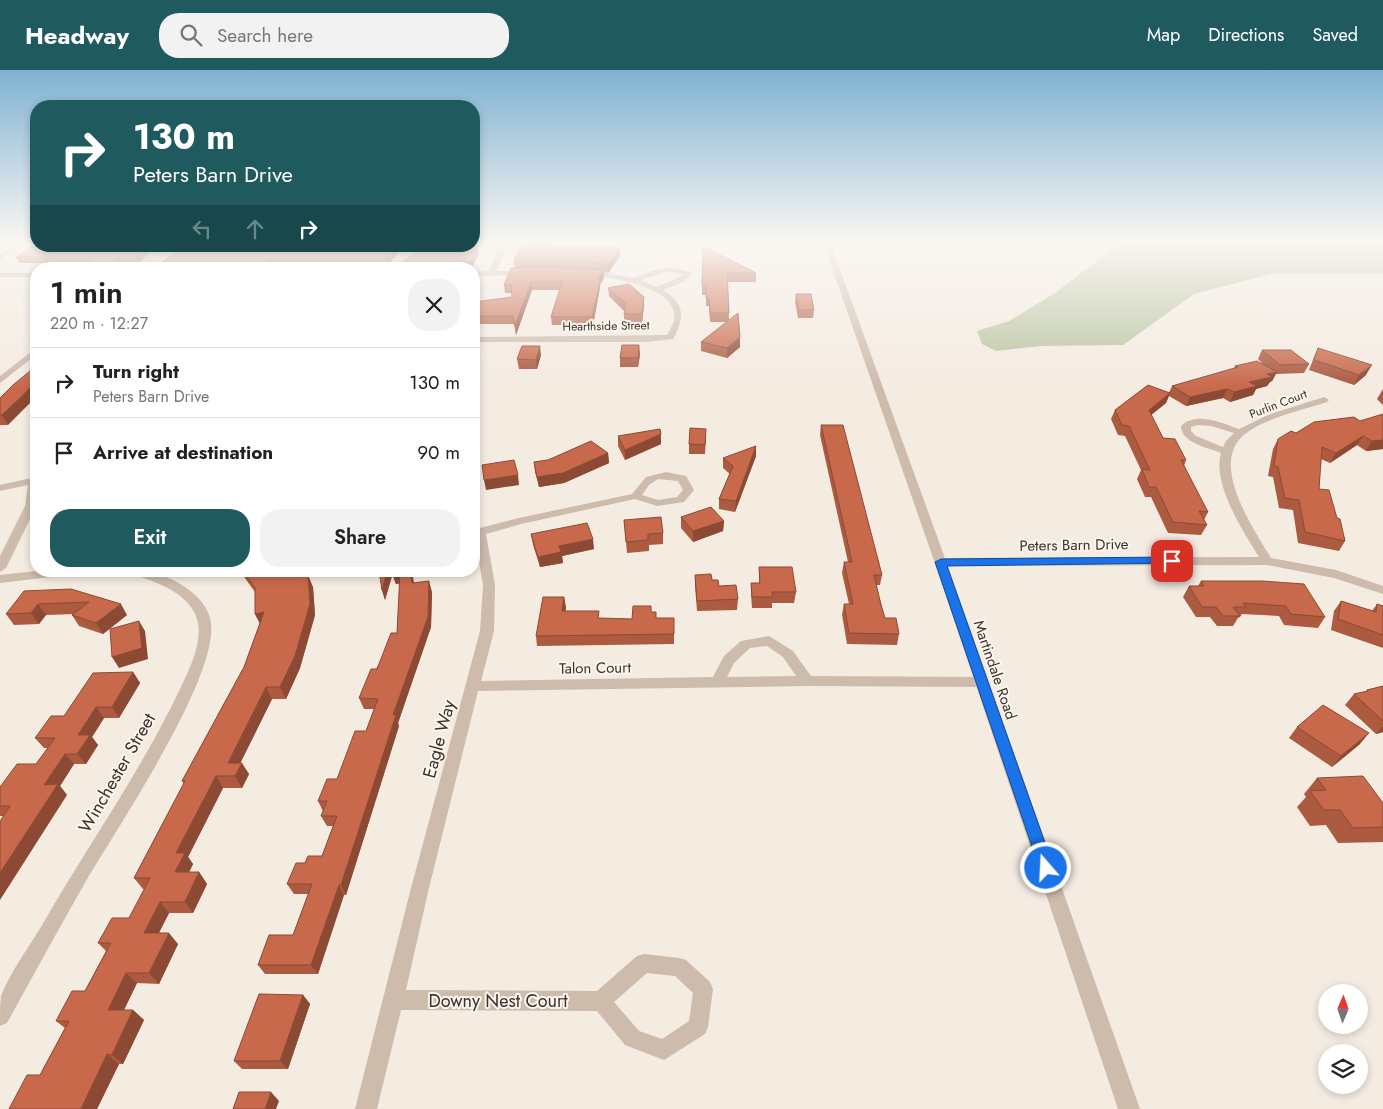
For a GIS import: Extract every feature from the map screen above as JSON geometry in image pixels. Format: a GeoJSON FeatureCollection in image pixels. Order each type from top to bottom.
{"type":"FeatureCollection","features":[{"type":"Feature","properties":{"kind":"street","name":"Hearthside Street"},"geometry":{"type":"LineString","coordinates":[[480,340],[670,337],[676,328],[678,320],[677,311],[670,298],[660,290]]}},
{"type":"Feature","properties":{"kind":"street","name":"Martindale Road"},"geometry":{"type":"LineString","coordinates":[[843,290],[941,562],[1129,1109]]}},
{"type":"Feature","properties":{"kind":"street"},"geometry":{"type":"LineString","coordinates":[[0,380],[30,356]]}},
{"type":"Feature","properties":{"kind":"street","name":"Purlin Court"},"geometry":{"type":"LineString","coordinates":[[1267,561],[1226,483],[1224,471],[1227,452],[1232,439],[1240,432],[1279,415],[1324,400]]}},
{"type":"Feature","properties":{"kind":"street","name":"Purlin Court"},"geometry":{"type":"LineString","coordinates":[[1227,452],[1192,438],[1186,431],[1186,426],[1191,423],[1200,422],[1240,432]]}},
{"type":"Feature","properties":{"kind":"street"},"geometry":{"type":"LineString","coordinates":[[0,488],[30,482]]}},
{"type":"Feature","properties":{"kind":"street","name":"Eagle Way"},"geometry":{"type":"LineString","coordinates":[[366,1109],[419,892],[487,631],[490,586],[480,532],[519,521],[636,496]]}},
{"type":"Feature","properties":{"kind":"street"},"geometry":{"type":"LineString","coordinates":[[0,568],[30,508]]}},
{"type":"Feature","properties":{"kind":"street","name":"Peters Barn Drive"},"geometry":{"type":"LineString","coordinates":[[941,562],[1267,561],[1336,574],[1383,590]]}},
{"type":"Feature","properties":{"kind":"street"},"geometry":{"type":"LineString","coordinates":[[0,579],[30,575]]}},
{"type":"Feature","properties":{"kind":"street","name":"Winchester Street"},"geometry":{"type":"LineString","coordinates":[[0,1016],[81,873],[156,749],[186,694],[203,651],[205,624],[196,605],[179,588],[156,577]]}},
{"type":"Feature","properties":{"kind":"street"},"geometry":{"type":"LineString","coordinates":[[717,683],[729,660],[746,644],[769,641],[788,654],[807,682]]}},
{"type":"Feature","properties":{"kind":"street","name":"Talon Court"},"geometry":{"type":"LineString","coordinates":[[473,686],[982,682]]}},
{"type":"Feature","properties":{"kind":"street"},"geometry":{"type":"LineString","coordinates":[[644,963],[679,967],[702,989],[698,1027],[664,1050],[632,1038],[601,1001],[644,963]]}},
{"type":"Feature","properties":{"kind":"street","name":"Downy Nest Court"},"geometry":{"type":"LineString","coordinates":[[394,1000],[601,1001]]}},
{"type":"Feature","properties":{"kind":"green space"},"geometry":{"type":"Polygon","coordinates":[[[1058,290],[1208,290],[1194,294],[1123,345],[1041,346],[996,351],[982,344],[977,331],[1009,321],[1058,290]]]}},
{"type":"Feature","properties":{"kind":"building"},"geometry":{"type":"Polygon","coordinates":[[[511,290],[528,290],[515,326],[513,316],[480,316],[480,301],[512,297],[511,290]]]}},
{"type":"Feature","properties":{"kind":"building"},"geometry":{"type":"Polygon","coordinates":[[[559,290],[598,290],[592,317],[551,317],[559,290]]]}},
{"type":"Feature","properties":{"kind":"building"},"geometry":{"type":"Polygon","coordinates":[[[611,290],[636,290],[644,297],[642,314],[624,314],[626,304],[611,290]]]}},
{"type":"Feature","properties":{"kind":"building"},"geometry":{"type":"Polygon","coordinates":[[[706,290],[728,290],[729,313],[710,313],[709,298],[706,298],[706,290]]]}},
{"type":"Feature","properties":{"kind":"building"},"geometry":{"type":"Polygon","coordinates":[[[796,294],[811,294],[814,310],[799,310],[796,294]]]}},
{"type":"Feature","properties":{"kind":"building"},"geometry":{"type":"Polygon","coordinates":[[[738,313],[740,337],[727,348],[701,342],[738,313]]]}},
{"type":"Feature","properties":{"kind":"building"},"geometry":{"type":"Polygon","coordinates":[[[622,345],[639,345],[638,358],[620,358],[622,345]]]}},
{"type":"Feature","properties":{"kind":"building"},"geometry":{"type":"Polygon","coordinates":[[[522,346],[540,346],[536,360],[517,359],[522,346]]]}},
{"type":"Feature","properties":{"kind":"building"},"geometry":{"type":"Polygon","coordinates":[[[1318,348],[1372,365],[1359,375],[1314,360],[1318,348]]]}},
{"type":"Feature","properties":{"kind":"building"},"geometry":{"type":"Polygon","coordinates":[[[1262,350],[1291,350],[1309,364],[1280,365],[1262,350]]]}},
{"type":"Feature","properties":{"kind":"building"},"geometry":{"type":"Polygon","coordinates":[[[1257,361],[1277,372],[1267,374],[1272,377],[1249,382],[1257,386],[1234,392],[1227,389],[1190,397],[1172,386],[1238,367],[1235,366],[1257,361]]]}},
{"type":"Feature","properties":{"kind":"building"},"geometry":{"type":"Polygon","coordinates":[[[30,371],[30,388],[0,415],[0,398],[30,371]]]}},
{"type":"Feature","properties":{"kind":"building"},"geometry":{"type":"Polygon","coordinates":[[[1148,385],[1170,393],[1149,410],[1163,438],[1175,439],[1186,460],[1181,460],[1208,512],[1199,511],[1207,525],[1173,522],[1156,487],[1149,487],[1142,469],[1150,470],[1129,426],[1122,425],[1115,410],[1148,385]]]}},
{"type":"Feature","properties":{"kind":"building"},"geometry":{"type":"Polygon","coordinates":[[[1383,414],[1383,440],[1372,441],[1363,436],[1336,453],[1322,447],[1319,489],[1329,490],[1337,518],[1340,519],[1345,541],[1305,532],[1299,500],[1285,498],[1278,467],[1274,466],[1278,439],[1291,431],[1296,433],[1314,422],[1354,417],[1360,421],[1383,414]]]}},
{"type":"Feature","properties":{"kind":"building"},"geometry":{"type":"Polygon","coordinates":[[[821,425],[843,425],[882,575],[874,575],[881,605],[885,618],[896,618],[899,634],[849,633],[844,604],[853,604],[844,562],[852,562],[821,425]]]}},
{"type":"Feature","properties":{"kind":"building"},"geometry":{"type":"Polygon","coordinates":[[[690,428],[706,429],[705,445],[689,444],[690,428]]]}},
{"type":"Feature","properties":{"kind":"building"},"geometry":{"type":"Polygon","coordinates":[[[660,429],[661,434],[625,450],[618,436],[660,429]]]}},
{"type":"Feature","properties":{"kind":"building"},"geometry":{"type":"Polygon","coordinates":[[[591,441],[608,453],[563,473],[537,477],[534,462],[548,460],[591,441]]]}},
{"type":"Feature","properties":{"kind":"building"},"geometry":{"type":"Polygon","coordinates":[[[756,446],[736,501],[719,499],[733,466],[723,458],[756,446]]]}},
{"type":"Feature","properties":{"kind":"building"},"geometry":{"type":"Polygon","coordinates":[[[514,460],[518,475],[484,480],[482,465],[514,460]]]}},
{"type":"Feature","properties":{"kind":"building"},"geometry":{"type":"Polygon","coordinates":[[[711,507],[724,521],[693,531],[681,517],[711,507]]]}},
{"type":"Feature","properties":{"kind":"building"},"geometry":{"type":"Polygon","coordinates":[[[661,517],[663,533],[648,534],[648,540],[626,542],[624,520],[661,517]]]}},
{"type":"Feature","properties":{"kind":"building"},"geometry":{"type":"Polygon","coordinates":[[[587,523],[593,539],[559,546],[561,552],[538,557],[531,534],[587,523]]]}},
{"type":"Feature","properties":{"kind":"building"},"geometry":{"type":"Polygon","coordinates":[[[759,567],[792,567],[796,592],[772,592],[773,597],[752,597],[751,583],[760,583],[759,567]]]}},
{"type":"Feature","properties":{"kind":"building"},"geometry":{"type":"Polygon","coordinates":[[[711,574],[712,580],[718,580],[719,586],[736,585],[738,599],[697,601],[695,575],[711,574]]]}},
{"type":"Feature","properties":{"kind":"building"},"geometry":{"type":"Polygon","coordinates":[[[247,577],[308,577],[310,604],[295,656],[280,687],[266,687],[228,763],[242,763],[235,776],[216,776],[176,853],[185,853],[175,872],[199,872],[185,902],[160,902],[144,933],[169,933],[149,973],[126,973],[108,1010],[133,1010],[112,1055],[107,1054],[81,1109],[9,1109],[27,1075],[40,1075],[69,1021],[56,1021],[72,991],[85,991],[111,943],[98,943],[112,918],[129,918],[150,878],[134,878],[185,781],[182,781],[244,667],[264,612],[255,614],[255,588],[247,577]]]}},
{"type":"Feature","properties":{"kind":"building"},"geometry":{"type":"Polygon","coordinates":[[[380,577],[385,577],[382,590],[380,577]]]}},
{"type":"Feature","properties":{"kind":"building"},"geometry":{"type":"Polygon","coordinates":[[[400,577],[411,577],[412,583],[429,581],[428,617],[393,715],[396,715],[341,885],[339,885],[311,965],[258,965],[269,935],[293,935],[312,884],[287,884],[296,863],[305,863],[308,856],[322,856],[337,816],[321,816],[327,801],[318,801],[327,779],[337,779],[355,731],[366,731],[378,699],[359,698],[371,669],[377,669],[391,633],[397,633],[400,577]]]}},
{"type":"Feature","properties":{"kind":"building"},"geometry":{"type":"Polygon","coordinates":[[[1201,581],[1262,581],[1304,584],[1325,617],[1291,614],[1286,606],[1243,603],[1246,607],[1233,607],[1240,616],[1223,616],[1216,607],[1202,607],[1189,586],[1204,586],[1201,581]]]}},
{"type":"Feature","properties":{"kind":"building"},"geometry":{"type":"Polygon","coordinates":[[[71,589],[121,604],[96,623],[72,615],[89,602],[38,604],[31,613],[6,614],[24,591],[71,589]]]}},
{"type":"Feature","properties":{"kind":"building"},"geometry":{"type":"Polygon","coordinates":[[[543,597],[564,597],[562,611],[599,611],[598,618],[632,619],[633,606],[651,606],[651,612],[656,612],[656,618],[674,618],[674,634],[536,636],[543,597]]]}},
{"type":"Feature","properties":{"kind":"building"},"geometry":{"type":"Polygon","coordinates":[[[1341,601],[1376,612],[1377,604],[1383,606],[1383,635],[1338,619],[1341,601]]]}},
{"type":"Feature","properties":{"kind":"building"},"geometry":{"type":"Polygon","coordinates":[[[139,621],[142,648],[112,657],[110,629],[139,621]]]}},
{"type":"Feature","properties":{"kind":"building"},"geometry":{"type":"Polygon","coordinates":[[[133,672],[112,707],[96,707],[78,735],[90,735],[77,754],[65,754],[44,785],[58,784],[0,873],[0,821],[10,806],[0,806],[0,787],[17,764],[36,764],[55,738],[35,738],[51,716],[64,716],[93,673],[133,672]]]}},
{"type":"Feature","properties":{"kind":"building"},"geometry":{"type":"Polygon","coordinates":[[[1383,686],[1383,721],[1354,694],[1383,686]]]}},
{"type":"Feature","properties":{"kind":"building"},"geometry":{"type":"Polygon","coordinates":[[[1323,705],[1369,733],[1341,756],[1297,727],[1323,705]]]}},
{"type":"Feature","properties":{"kind":"building"},"geometry":{"type":"Polygon","coordinates":[[[1363,776],[1383,803],[1383,827],[1353,828],[1340,810],[1324,810],[1310,791],[1326,790],[1317,778],[1363,776]]]}},
{"type":"Feature","properties":{"kind":"building"},"geometry":{"type":"Polygon","coordinates":[[[259,994],[303,995],[280,1061],[234,1061],[259,994]]]}},
{"type":"Feature","properties":{"kind":"building"},"geometry":{"type":"Polygon","coordinates":[[[239,1092],[271,1092],[265,1109],[233,1109],[239,1092]]]}},
{"type":"Feature","properties":{"kind":"route"},"geometry":{"type":"LineString","coordinates":[[1046,868],[941,562],[1172,561]]}}]}
